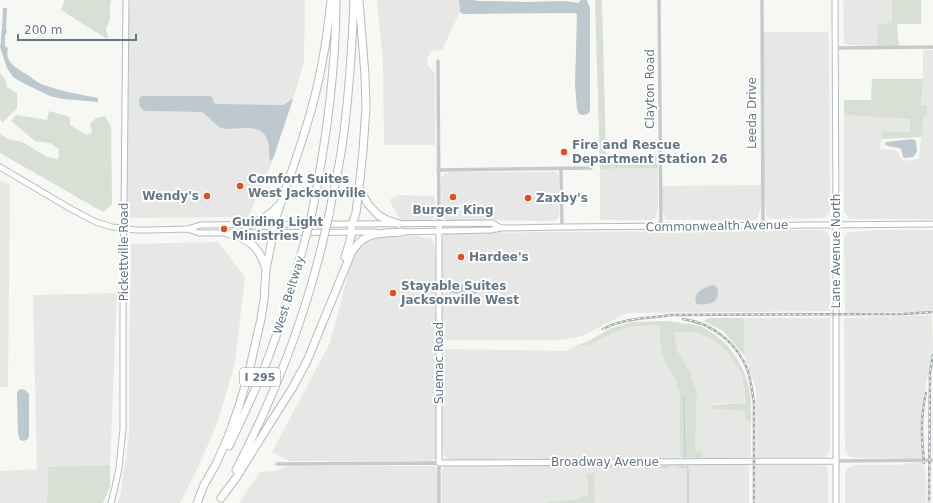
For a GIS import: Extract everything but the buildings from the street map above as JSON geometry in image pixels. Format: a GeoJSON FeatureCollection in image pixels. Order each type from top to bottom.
{"type":"FeatureCollection","features":[{"type":"Feature","properties":{"kind":"highway"},"geometry":{"type":"LineString","coordinates":[[197,503],[204,485],[228,438],[240,406],[248,376],[261,319],[266,269],[275,220],[308,121],[317,87],[328,30],[331,0]]}},
{"type":"Feature","properties":{"kind":"highway","name":"West Beltway"},"geometry":{"type":"LineString","coordinates":[[197,503],[228,448],[262,375],[292,290],[312,213],[322,162],[330,100],[335,42],[336,0]]}},
{"type":"Feature","properties":{"kind":"highway","name":"West Beltway"},"geometry":{"type":"LineString","coordinates":[[220,501],[249,445],[280,374],[302,312],[318,260],[329,215],[342,147],[347,111],[353,38],[354,0]]}},
{"type":"Feature","properties":{"kind":"highway"},"geometry":{"type":"LineString","coordinates":[[328,310],[349,244],[352,224],[356,213],[359,188],[366,98],[359,0]]}},
{"type":"Feature","properties":{"kind":"highway"},"geometry":{"type":"LineString","coordinates":[[359,188],[368,204],[378,215],[399,224]]}},
{"type":"Feature","properties":{"kind":"highway"},"geometry":{"type":"LineString","coordinates":[[249,225],[273,212],[282,201]]}},
{"type":"Feature","properties":{"kind":"highway"},"geometry":{"type":"LineString","coordinates":[[220,501],[294,387],[307,361],[352,251],[366,237],[375,234],[401,232]]}},
{"type":"Feature","properties":{"kind":"highway"},"geometry":{"type":"LineString","coordinates":[[227,233],[245,239],[256,249],[262,258],[266,269]]}},
{"type":"Feature","properties":{"kind":"main road","name":"Pickettville Road"},"geometry":{"type":"LineString","coordinates":[[110,503],[119,468],[123,429],[126,0]]}},
{"type":"Feature","properties":{"kind":"main road","name":"Lane Avenue North"},"geometry":{"type":"LineString","coordinates":[[835,0],[836,503]]}},
{"type":"Feature","properties":{"kind":"main road","name":"Commonwealth Avenue"},"geometry":{"type":"LineString","coordinates":[[0,167],[92,220],[112,227],[124,229],[188,229],[200,225],[249,225],[274,229],[401,232],[491,230],[502,228],[562,226],[933,224]]}},
{"type":"Feature","properties":{"kind":"main road","name":"Commonwealth Avenue"},"geometry":{"type":"LineString","coordinates":[[188,229],[199,233],[227,233],[352,224],[492,223],[502,228]]}},
{"type":"Feature","properties":{"kind":"main road","name":"Suemac Road"},"geometry":{"type":"LineString","coordinates":[[439,224],[439,463]]}},
{"type":"Feature","properties":{"kind":"main road","name":"Broadway Avenue"},"geometry":{"type":"LineString","coordinates":[[439,463],[836,461]]}},
{"type":"Feature","properties":{"kind":"street","name":"Clayton Road"},"geometry":{"type":"LineString","coordinates":[[659,0],[661,226]]}},
{"type":"Feature","properties":{"kind":"street","name":"Leeda Drive"},"geometry":{"type":"LineString","coordinates":[[762,0],[762,225]]}},
{"type":"Feature","properties":{"kind":"street"},"geometry":{"type":"LineString","coordinates":[[835,48],[933,47]]}},
{"type":"Feature","properties":{"kind":"street"},"geometry":{"type":"LineString","coordinates":[[438,61],[439,224]]}},
{"type":"Feature","properties":{"kind":"street"},"geometry":{"type":"LineString","coordinates":[[438,170],[591,168]]}},
{"type":"Feature","properties":{"kind":"street"},"geometry":{"type":"LineString","coordinates":[[561,169],[562,226]]}},
{"type":"Feature","properties":{"kind":"street","name":"Broadway Avenue"},"geometry":{"type":"LineString","coordinates":[[836,461],[933,460]]}},
{"type":"Feature","properties":{"kind":"street","name":"Broadway Avenue"},"geometry":{"type":"LineString","coordinates":[[277,464],[439,463]]}},
{"type":"Feature","properties":{"kind":"street","name":"Suemac Road"},"geometry":{"type":"LineString","coordinates":[[439,463],[439,503]]}},
{"type":"Feature","properties":{"kind":"shaded area"},"geometry":{"type":"Polygon","coordinates":[[[65,0],[111,0],[110,19],[106,29],[108,36],[107,39],[61,10],[65,0]]]}},
{"type":"Feature","properties":{"kind":"shaded area"},"geometry":{"type":"Polygon","coordinates":[[[128,0],[305,0],[304,62],[293,99],[283,105],[216,104],[211,96],[143,96],[145,111],[202,112],[221,128],[234,130],[256,129],[262,132],[267,139],[270,160],[273,159],[248,217],[127,218],[128,0]]]}},
{"type":"Feature","properties":{"kind":"shaded area"},"geometry":{"type":"Polygon","coordinates":[[[377,0],[459,0],[460,12],[442,50],[435,50],[431,52],[427,58],[428,66],[434,72],[435,77],[435,145],[384,145],[383,64],[377,0]]]}},
{"type":"Feature","properties":{"kind":"shaded area"},"geometry":{"type":"Polygon","coordinates":[[[459,0],[524,2],[565,1],[578,3],[581,0],[587,0],[590,8],[590,110],[588,114],[579,114],[577,109],[575,85],[577,15],[575,13],[463,14],[460,12],[459,0]]]}},
{"type":"Feature","properties":{"kind":"shaded area"},"geometry":{"type":"Polygon","coordinates":[[[595,0],[602,0],[606,157],[658,157],[658,168],[600,169],[595,0]]]}},
{"type":"Feature","properties":{"kind":"shaded area"},"geometry":{"type":"Polygon","coordinates":[[[843,0],[892,0],[893,22],[877,25],[878,46],[844,44],[843,0]]]}},
{"type":"Feature","properties":{"kind":"shaded area"},"geometry":{"type":"Polygon","coordinates":[[[892,0],[921,0],[921,24],[897,24],[899,46],[878,46],[877,25],[892,22],[892,0]]]}},
{"type":"Feature","properties":{"kind":"shaded area"},"geometry":{"type":"Polygon","coordinates":[[[3,8],[7,8],[7,32],[5,35],[5,46],[8,48],[7,53],[10,62],[16,68],[41,84],[80,95],[98,98],[98,102],[63,99],[50,96],[13,77],[7,68],[0,47],[3,8]]]}},
{"type":"Feature","properties":{"kind":"shaded area"},"geometry":{"type":"Polygon","coordinates":[[[763,32],[829,32],[830,211],[824,218],[771,219],[767,217],[764,198],[763,32]]]}},
{"type":"Feature","properties":{"kind":"shaded area"},"geometry":{"type":"Polygon","coordinates":[[[923,50],[933,50],[933,219],[850,219],[844,212],[844,115],[910,119],[911,132],[882,131],[880,149],[896,150],[903,161],[919,159],[924,116],[927,116],[921,105],[923,50]]]}},
{"type":"Feature","properties":{"kind":"shaded area"},"geometry":{"type":"Polygon","coordinates":[[[0,73],[5,79],[7,87],[17,93],[17,108],[3,122],[0,120],[0,73]]]}},
{"type":"Feature","properties":{"kind":"shaded area"},"geometry":{"type":"Polygon","coordinates":[[[872,79],[923,79],[921,105],[927,105],[927,116],[924,116],[922,137],[881,139],[882,131],[910,132],[910,119],[844,115],[844,100],[871,100],[872,79]]]}},
{"type":"Feature","properties":{"kind":"shaded area"},"geometry":{"type":"Polygon","coordinates":[[[211,96],[214,103],[217,104],[283,105],[293,99],[273,159],[270,161],[267,139],[259,130],[247,128],[221,128],[202,112],[145,111],[140,107],[139,103],[140,97],[211,96]]]}},
{"type":"Feature","properties":{"kind":"shaded area"},"geometry":{"type":"Polygon","coordinates":[[[49,111],[70,117],[70,125],[87,135],[92,133],[90,124],[96,118],[105,116],[111,127],[112,205],[103,212],[0,153],[0,134],[8,139],[22,142],[47,157],[58,159],[59,149],[50,143],[35,141],[11,121],[16,115],[47,120],[49,111]]]}},
{"type":"Feature","properties":{"kind":"shaded area"},"geometry":{"type":"Polygon","coordinates":[[[913,139],[916,141],[917,152],[913,157],[905,158],[903,157],[901,149],[885,144],[886,142],[913,139]]]}},
{"type":"Feature","properties":{"kind":"shaded area"},"geometry":{"type":"Polygon","coordinates":[[[658,168],[658,208],[656,218],[653,220],[600,220],[600,169],[658,168]]]}},
{"type":"Feature","properties":{"kind":"shaded area"},"geometry":{"type":"Polygon","coordinates":[[[448,172],[556,172],[559,177],[558,219],[554,221],[446,220],[442,216],[441,178],[448,172]]]}},
{"type":"Feature","properties":{"kind":"shaded area"},"geometry":{"type":"Polygon","coordinates":[[[0,180],[10,185],[8,387],[0,387],[0,180]]]}},
{"type":"Feature","properties":{"kind":"shaded area"},"geometry":{"type":"Polygon","coordinates":[[[761,185],[761,205],[758,217],[755,220],[666,220],[662,209],[662,186],[761,185]]]}},
{"type":"Feature","properties":{"kind":"shaded area"},"geometry":{"type":"Polygon","coordinates":[[[398,195],[435,196],[435,215],[433,219],[429,221],[401,221],[389,200],[398,195]]]}},
{"type":"Feature","properties":{"kind":"shaded area"},"geometry":{"type":"Polygon","coordinates":[[[822,230],[827,232],[830,237],[830,311],[627,313],[584,335],[573,338],[559,340],[441,340],[442,238],[445,234],[822,230]]]}},
{"type":"Feature","properties":{"kind":"shaded area"},"geometry":{"type":"Polygon","coordinates":[[[880,230],[933,230],[933,310],[919,312],[845,313],[844,237],[848,232],[880,230]]]}},
{"type":"Feature","properties":{"kind":"shaded area"},"geometry":{"type":"Polygon","coordinates":[[[420,236],[423,238],[431,238],[434,243],[436,261],[437,454],[435,459],[431,461],[289,461],[272,452],[330,343],[352,257],[361,244],[379,237],[420,236]]]}},
{"type":"Feature","properties":{"kind":"shaded area"},"geometry":{"type":"Polygon","coordinates":[[[218,242],[245,277],[235,363],[218,421],[201,461],[180,503],[117,503],[120,496],[129,437],[131,244],[218,242]]]}},
{"type":"Feature","properties":{"kind":"shaded area"},"geometry":{"type":"Polygon","coordinates":[[[458,285],[477,286],[479,287],[479,290],[475,294],[452,293],[448,291],[449,287],[458,285]]]}},
{"type":"Feature","properties":{"kind":"shaded area"},"geometry":{"type":"Polygon","coordinates":[[[714,285],[718,290],[716,300],[712,303],[697,304],[695,300],[697,294],[703,289],[714,285]]]}},
{"type":"Feature","properties":{"kind":"shaded area"},"geometry":{"type":"Polygon","coordinates":[[[117,293],[110,465],[48,467],[47,503],[0,503],[0,471],[37,469],[33,295],[117,293]]]}},
{"type":"Feature","properties":{"kind":"shaded area"},"geometry":{"type":"Polygon","coordinates":[[[932,315],[933,350],[921,408],[922,458],[856,458],[849,456],[845,451],[844,318],[932,315]]]}},
{"type":"Feature","properties":{"kind":"shaded area"},"geometry":{"type":"Polygon","coordinates":[[[708,318],[744,318],[744,355],[723,331],[704,321],[708,318]]]}},
{"type":"Feature","properties":{"kind":"shaded area"},"geometry":{"type":"Polygon","coordinates":[[[744,318],[830,318],[830,451],[826,457],[757,459],[756,388],[744,355],[744,318]]]}},
{"type":"Feature","properties":{"kind":"shaded area"},"geometry":{"type":"Polygon","coordinates":[[[668,321],[702,327],[720,338],[734,354],[748,383],[750,393],[751,421],[747,421],[744,411],[712,409],[712,405],[746,403],[742,374],[727,351],[711,338],[692,332],[674,332],[678,352],[690,372],[697,394],[695,451],[703,452],[701,458],[680,457],[680,394],[675,378],[665,363],[660,346],[660,325],[628,327],[589,345],[575,346],[591,340],[609,329],[632,322],[668,321]]]}},
{"type":"Feature","properties":{"kind":"shaded area"},"geometry":{"type":"Polygon","coordinates":[[[660,325],[660,346],[665,363],[675,378],[680,394],[680,460],[451,461],[443,454],[441,448],[441,349],[566,351],[575,346],[589,345],[628,327],[660,325]]]}},
{"type":"Feature","properties":{"kind":"shaded area"},"geometry":{"type":"Polygon","coordinates":[[[674,332],[692,332],[711,338],[727,351],[742,374],[746,403],[712,404],[712,409],[744,411],[747,421],[751,421],[751,459],[712,460],[701,458],[703,452],[695,452],[697,394],[690,372],[678,352],[674,332]]]}},
{"type":"Feature","properties":{"kind":"shaded area"},"geometry":{"type":"Polygon","coordinates":[[[21,389],[25,390],[29,394],[29,436],[28,439],[24,441],[20,440],[18,434],[17,394],[21,389]]]}},
{"type":"Feature","properties":{"kind":"shaded area"},"geometry":{"type":"Polygon","coordinates":[[[923,462],[926,473],[926,503],[845,503],[845,473],[849,467],[855,465],[897,465],[923,462]]]}},
{"type":"Feature","properties":{"kind":"shaded area"},"geometry":{"type":"Polygon","coordinates":[[[749,464],[749,503],[595,503],[594,473],[587,474],[588,494],[573,500],[549,501],[546,503],[442,503],[442,470],[447,465],[749,464]]]}},
{"type":"Feature","properties":{"kind":"shaded area"},"geometry":{"type":"Polygon","coordinates":[[[756,464],[819,465],[827,467],[828,503],[756,503],[756,464]]]}},
{"type":"Feature","properties":{"kind":"shaded area"},"geometry":{"type":"Polygon","coordinates":[[[110,465],[110,487],[103,503],[47,503],[48,467],[110,465]]]}},
{"type":"Feature","properties":{"kind":"shaded area"},"geometry":{"type":"Polygon","coordinates":[[[289,466],[435,467],[437,470],[437,503],[239,503],[260,472],[275,471],[289,466]]]}},
{"type":"Feature","properties":{"kind":"shaded area"},"geometry":{"type":"Polygon","coordinates":[[[594,473],[595,503],[546,503],[549,501],[573,500],[588,494],[587,474],[594,473]]]}},
{"type":"Feature","properties":{"kind":"waterway"},"geometry":{"type":"LineString","coordinates":[[684,397],[685,458]]}},
{"type":"Feature","properties":{"kind":"waterway"},"geometry":{"type":"LineString","coordinates":[[687,466],[688,503]]}},
{"type":"Feature","properties":{"kind":"waterway"},"geometry":{"type":"LineString","coordinates":[[549,467],[601,467]]}},
{"type":"Feature","properties":{"kind":"waterway"},"geometry":{"type":"LineString","coordinates":[[610,467],[668,467]]}},
{"type":"Feature","properties":{"kind":"waterway"},"geometry":{"type":"LineString","coordinates":[[679,467],[686,467]]}},
{"type":"Feature","properties":{"kind":"railway"},"geometry":{"type":"LineString","coordinates":[[603,329],[611,325],[628,321],[672,315],[903,314],[933,312]]}},
{"type":"Feature","properties":{"kind":"railway"},"geometry":{"type":"LineString","coordinates":[[683,319],[704,325],[723,336],[738,352],[748,371],[754,402],[754,503]]}},
{"type":"Feature","properties":{"kind":"railway"},"geometry":{"type":"LineString","coordinates":[[929,503],[930,372],[933,355]]}},
{"type":"Feature","properties":{"kind":"railway"},"geometry":{"type":"LineString","coordinates":[[924,463],[922,419],[926,393]]}},
{"type":"Feature","properties":{"kind":"place","name":"Fire and Rescue Department Station 26"},"geometry":{"type":"Point","coordinates":[564,152]}},
{"type":"Feature","properties":{"kind":"place","name":"Comfort Suites West Jacksonville"},"geometry":{"type":"Point","coordinates":[240,186]}},
{"type":"Feature","properties":{"kind":"place","name":"Wendy's"},"geometry":{"type":"Point","coordinates":[207,196]}},
{"type":"Feature","properties":{"kind":"place","name":"Burger King"},"geometry":{"type":"Point","coordinates":[453,197]}},
{"type":"Feature","properties":{"kind":"place","name":"Zaxby's"},"geometry":{"type":"Point","coordinates":[528,198]}},
{"type":"Feature","properties":{"kind":"place","name":"Guiding Light Ministries"},"geometry":{"type":"Point","coordinates":[224,229]}},
{"type":"Feature","properties":{"kind":"place","name":"Hardee's"},"geometry":{"type":"Point","coordinates":[461,257]}},
{"type":"Feature","properties":{"kind":"place","name":"Stayable Suites Jacksonville West"},"geometry":{"type":"Point","coordinates":[393,293]}}]}
